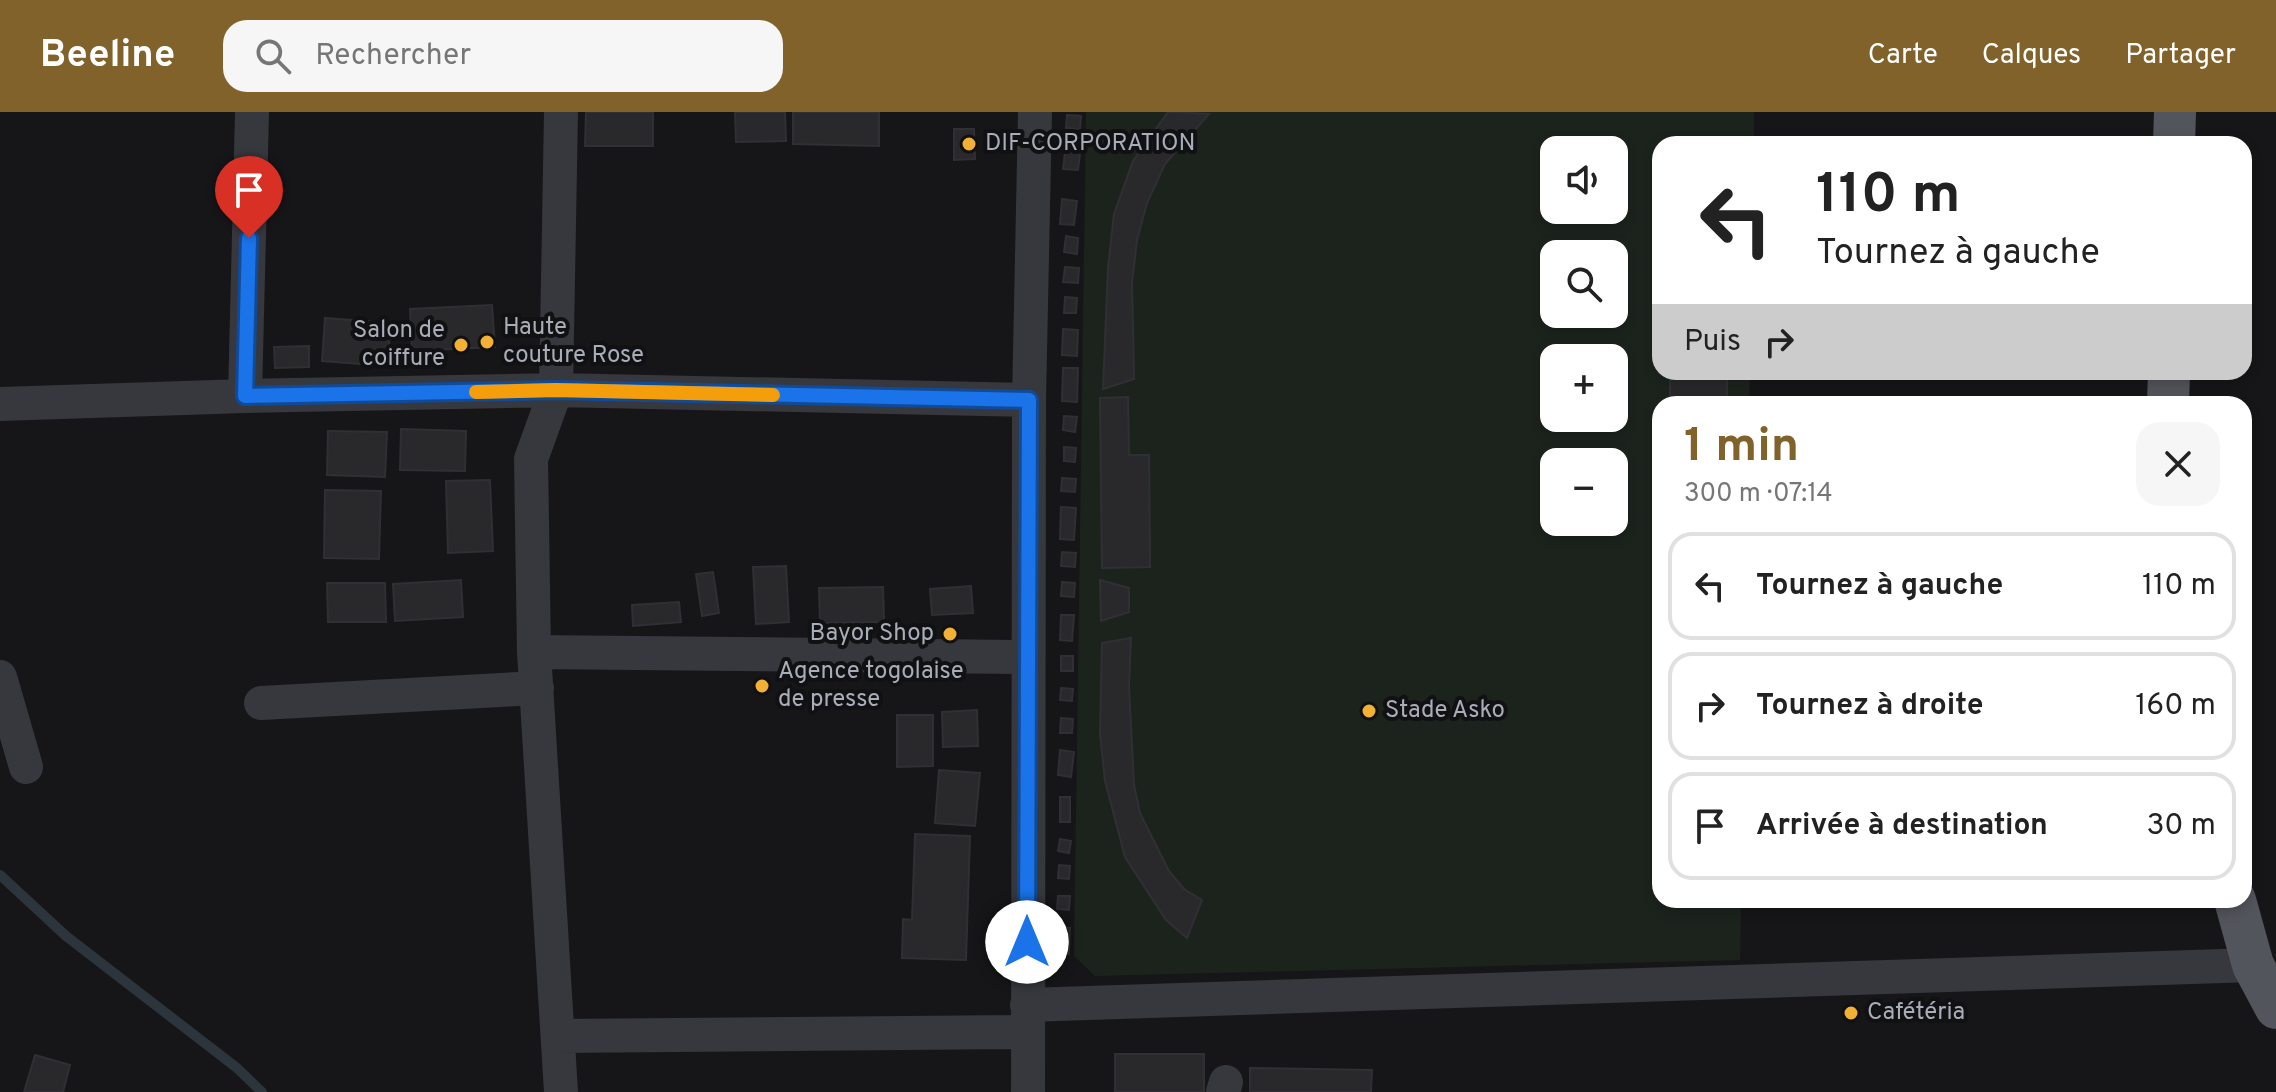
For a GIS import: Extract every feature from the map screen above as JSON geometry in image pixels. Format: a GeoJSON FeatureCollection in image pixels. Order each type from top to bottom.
{"type":"FeatureCollection","features":[{"type":"Feature","properties":{"kind":"main road"},"geometry":{"type":"LineString","coordinates":[[2174,136],[2175,112]]}},
{"type":"Feature","properties":{"kind":"main road"},"geometry":{"type":"LineString","coordinates":[[2237,908],[2253,965],[2276,1008]]}},
{"type":"Feature","properties":{"kind":"street"},"geometry":{"type":"LineString","coordinates":[[245,396],[252,112]]}},
{"type":"Feature","properties":{"kind":"street"},"geometry":{"type":"LineString","coordinates":[[561,112],[556,390],[531,459],[534,652],[561,1092]]}},
{"type":"Feature","properties":{"kind":"street"},"geometry":{"type":"LineString","coordinates":[[1028,1092],[1029,400],[1035,112]]}},
{"type":"Feature","properties":{"kind":"street"},"geometry":{"type":"LineString","coordinates":[[0,404],[556,390],[1029,400]]}},
{"type":"Feature","properties":{"kind":"street"},"geometry":{"type":"LineString","coordinates":[[534,652],[1028,657]]}},
{"type":"Feature","properties":{"kind":"street"},"geometry":{"type":"LineString","coordinates":[[0,677],[26,767]]}},
{"type":"Feature","properties":{"kind":"street"},"geometry":{"type":"LineString","coordinates":[[261,703],[537,688]]}},
{"type":"Feature","properties":{"kind":"street"},"geometry":{"type":"LineString","coordinates":[[558,1036],[1027,1019],[2253,965]]}},
{"type":"Feature","properties":{"kind":"shaded area","name":"Stade Asko"},"geometry":{"type":"Polygon","coordinates":[[[1086,112],[1754,112],[1754,136],[1652,136],[1652,380],[1750,380],[1749,396],[1652,396],[1652,908],[1741,908],[1740,960],[1095,976],[1074,956],[1086,112]]]}},
{"type":"Feature","properties":{"kind":"building"},"geometry":{"type":"Polygon","coordinates":[[[586,112],[653,112],[653,146],[585,146],[586,112]]]}},
{"type":"Feature","properties":{"kind":"building"},"geometry":{"type":"Polygon","coordinates":[[[735,112],[785,112],[786,141],[736,142],[735,112]]]}},
{"type":"Feature","properties":{"kind":"building"},"geometry":{"type":"Polygon","coordinates":[[[793,112],[879,112],[879,146],[793,144],[793,112]]]}},
{"type":"Feature","properties":{"kind":"building"},"geometry":{"type":"Polygon","coordinates":[[[1168,112],[1209,114],[1165,164],[1147,203],[1137,240],[1132,283],[1134,379],[1103,389],[1108,268],[1114,214],[1133,161],[1168,112]]]}},
{"type":"Feature","properties":{"kind":"building"},"geometry":{"type":"Polygon","coordinates":[[[1067,115],[1081,116],[1080,129],[1066,128],[1067,115]]]}},
{"type":"Feature","properties":{"kind":"building"},"geometry":{"type":"Polygon","coordinates":[[[954,129],[974,129],[975,159],[954,160],[954,129]]]}},
{"type":"Feature","properties":{"kind":"building"},"geometry":{"type":"Polygon","coordinates":[[[1066,143],[1081,145],[1078,170],[1063,169],[1066,143]]]}},
{"type":"Feature","properties":{"kind":"building"},"geometry":{"type":"Polygon","coordinates":[[[1062,199],[1077,201],[1074,225],[1060,224],[1062,199]]]}},
{"type":"Feature","properties":{"kind":"building"},"geometry":{"type":"Polygon","coordinates":[[[1066,236],[1078,238],[1077,254],[1064,252],[1066,236]]]}},
{"type":"Feature","properties":{"kind":"building"},"geometry":{"type":"Polygon","coordinates":[[[1065,267],[1079,268],[1078,283],[1063,282],[1065,267]]]}},
{"type":"Feature","properties":{"kind":"building"},"geometry":{"type":"Polygon","coordinates":[[[1065,297],[1077,298],[1076,313],[1064,313],[1065,297]]]}},
{"type":"Feature","properties":{"kind":"building"},"geometry":{"type":"Polygon","coordinates":[[[492,305],[495,347],[412,351],[410,309],[492,305]]]}},
{"type":"Feature","properties":{"kind":"building"},"geometry":{"type":"Polygon","coordinates":[[[325,318],[391,323],[387,366],[322,361],[325,318]]]}},
{"type":"Feature","properties":{"kind":"building"},"geometry":{"type":"Polygon","coordinates":[[[1063,329],[1078,330],[1077,356],[1062,355],[1063,329]]]}},
{"type":"Feature","properties":{"kind":"building"},"geometry":{"type":"Polygon","coordinates":[[[309,346],[309,367],[275,368],[274,347],[309,346]]]}},
{"type":"Feature","properties":{"kind":"building"},"geometry":{"type":"Polygon","coordinates":[[[1063,368],[1078,368],[1077,402],[1062,401],[1063,368]]]}},
{"type":"Feature","properties":{"kind":"building"},"geometry":{"type":"Polygon","coordinates":[[[1670,380],[1727,380],[1727,396],[1670,396],[1670,380]]]}},
{"type":"Feature","properties":{"kind":"building"},"geometry":{"type":"Polygon","coordinates":[[[1128,397],[1129,455],[1149,455],[1150,567],[1102,568],[1100,398],[1128,397]]]}},
{"type":"Feature","properties":{"kind":"building"},"geometry":{"type":"Polygon","coordinates":[[[1064,416],[1077,417],[1075,432],[1063,430],[1064,416]]]}},
{"type":"Feature","properties":{"kind":"building"},"geometry":{"type":"Polygon","coordinates":[[[401,429],[466,431],[465,471],[400,470],[401,429]]]}},
{"type":"Feature","properties":{"kind":"building"},"geometry":{"type":"Polygon","coordinates":[[[328,431],[387,432],[385,477],[327,475],[328,431]]]}},
{"type":"Feature","properties":{"kind":"building"},"geometry":{"type":"Polygon","coordinates":[[[1064,447],[1076,448],[1075,462],[1064,461],[1064,447]]]}},
{"type":"Feature","properties":{"kind":"building"},"geometry":{"type":"Polygon","coordinates":[[[1062,478],[1076,479],[1075,492],[1061,491],[1062,478]]]}},
{"type":"Feature","properties":{"kind":"building"},"geometry":{"type":"Polygon","coordinates":[[[490,480],[493,551],[448,553],[446,481],[490,480]]]}},
{"type":"Feature","properties":{"kind":"building"},"geometry":{"type":"Polygon","coordinates":[[[325,490],[381,491],[379,559],[324,558],[325,490]]]}},
{"type":"Feature","properties":{"kind":"building"},"geometry":{"type":"Polygon","coordinates":[[[1061,507],[1076,508],[1074,540],[1060,539],[1061,507]]]}},
{"type":"Feature","properties":{"kind":"building"},"geometry":{"type":"Polygon","coordinates":[[[1062,552],[1076,553],[1075,567],[1061,566],[1062,552]]]}},
{"type":"Feature","properties":{"kind":"building"},"geometry":{"type":"Polygon","coordinates":[[[786,566],[789,622],[756,624],[753,567],[786,566]]]}},
{"type":"Feature","properties":{"kind":"building"},"geometry":{"type":"Polygon","coordinates":[[[713,572],[719,613],[702,616],[696,574],[713,572]]]}},
{"type":"Feature","properties":{"kind":"building"},"geometry":{"type":"Polygon","coordinates":[[[461,580],[463,617],[395,621],[393,584],[461,580]]]}},
{"type":"Feature","properties":{"kind":"building"},"geometry":{"type":"Polygon","coordinates":[[[1100,580],[1129,588],[1129,612],[1101,621],[1100,580]]]}},
{"type":"Feature","properties":{"kind":"building"},"geometry":{"type":"Polygon","coordinates":[[[1062,582],[1075,583],[1074,597],[1061,596],[1062,582]]]}},
{"type":"Feature","properties":{"kind":"building"},"geometry":{"type":"Polygon","coordinates":[[[327,583],[385,583],[386,622],[328,622],[327,583]]]}},
{"type":"Feature","properties":{"kind":"building"},"geometry":{"type":"Polygon","coordinates":[[[971,586],[973,613],[932,615],[930,589],[971,586]]]}},
{"type":"Feature","properties":{"kind":"building"},"geometry":{"type":"Polygon","coordinates":[[[883,587],[884,622],[820,623],[819,588],[883,587]]]}},
{"type":"Feature","properties":{"kind":"building"},"geometry":{"type":"Polygon","coordinates":[[[679,602],[681,622],[633,626],[632,605],[679,602]]]}},
{"type":"Feature","properties":{"kind":"building"},"geometry":{"type":"Polygon","coordinates":[[[1061,615],[1074,615],[1072,641],[1060,640],[1061,615]]]}},
{"type":"Feature","properties":{"kind":"building"},"geometry":{"type":"Polygon","coordinates":[[[1131,638],[1129,686],[1134,785],[1140,813],[1169,871],[1184,889],[1202,900],[1187,938],[1166,920],[1125,857],[1105,781],[1100,734],[1102,643],[1131,638]]]}},
{"type":"Feature","properties":{"kind":"building"},"geometry":{"type":"Polygon","coordinates":[[[1061,656],[1073,656],[1073,671],[1061,671],[1061,656]]]}},
{"type":"Feature","properties":{"kind":"building"},"geometry":{"type":"Polygon","coordinates":[[[1061,688],[1073,689],[1072,701],[1060,700],[1061,688]]]}},
{"type":"Feature","properties":{"kind":"building"},"geometry":{"type":"Polygon","coordinates":[[[977,710],[978,746],[943,747],[942,712],[977,710]]]}},
{"type":"Feature","properties":{"kind":"building"},"geometry":{"type":"Polygon","coordinates":[[[897,715],[933,715],[933,766],[897,767],[897,715]]]}},
{"type":"Feature","properties":{"kind":"building"},"geometry":{"type":"Polygon","coordinates":[[[1061,718],[1073,719],[1072,733],[1060,733],[1061,718]]]}},
{"type":"Feature","properties":{"kind":"building"},"geometry":{"type":"Polygon","coordinates":[[[1060,750],[1074,752],[1071,777],[1058,775],[1060,750]]]}},
{"type":"Feature","properties":{"kind":"building"},"geometry":{"type":"Polygon","coordinates":[[[939,770],[980,773],[975,826],[935,823],[939,770]]]}},
{"type":"Feature","properties":{"kind":"building"},"geometry":{"type":"Polygon","coordinates":[[[1060,797],[1070,797],[1070,822],[1060,822],[1060,797]]]}},
{"type":"Feature","properties":{"kind":"building"},"geometry":{"type":"Polygon","coordinates":[[[915,834],[970,836],[966,960],[902,958],[903,919],[912,920],[915,834]]]}},
{"type":"Feature","properties":{"kind":"building"},"geometry":{"type":"Polygon","coordinates":[[[1060,839],[1071,841],[1069,853],[1058,851],[1060,839]]]}},
{"type":"Feature","properties":{"kind":"building"},"geometry":{"type":"Polygon","coordinates":[[[1059,865],[1070,866],[1069,879],[1058,878],[1059,865]]]}},
{"type":"Feature","properties":{"kind":"building"},"geometry":{"type":"Polygon","coordinates":[[[1058,896],[1070,896],[1069,910],[1057,909],[1058,896]]]}},
{"type":"Feature","properties":{"kind":"building"},"geometry":{"type":"Polygon","coordinates":[[[1057,927],[1070,928],[1069,954],[1056,953],[1057,927]]]}},
{"type":"Feature","properties":{"kind":"building"},"geometry":{"type":"Polygon","coordinates":[[[1115,1054],[1204,1054],[1204,1092],[1115,1092],[1115,1054]]]}},
{"type":"Feature","properties":{"kind":"building"},"geometry":{"type":"Polygon","coordinates":[[[35,1055],[70,1065],[63,1092],[24,1092],[35,1055]]]}},
{"type":"Feature","properties":{"kind":"building"},"geometry":{"type":"Polygon","coordinates":[[[1250,1068],[1372,1070],[1371,1092],[1250,1092],[1250,1068]]]}},
{"type":"Feature","properties":{"kind":"waterway"},"geometry":{"type":"LineString","coordinates":[[0,875],[66,936],[237,1068],[262,1092]]}},
{"type":"Feature","properties":{"kind":"slow traffic"},"geometry":{"type":"LineString","coordinates":[[476,392],[556,390],[773,395]]}},
{"type":"Feature","properties":{"kind":"place","name":"DIF-CORPORATION"},"geometry":{"type":"Point","coordinates":[969,144]}},
{"type":"Feature","properties":{"kind":"place","name":"Haute couture Rose"},"geometry":{"type":"Point","coordinates":[487,342]}},
{"type":"Feature","properties":{"kind":"place","name":"Salon de coiffure"},"geometry":{"type":"Point","coordinates":[461,345]}},
{"type":"Feature","properties":{"kind":"place","name":"Bayor Shop"},"geometry":{"type":"Point","coordinates":[950,634]}},
{"type":"Feature","properties":{"kind":"place","name":"Agence togolaise de presse"},"geometry":{"type":"Point","coordinates":[762,686]}},
{"type":"Feature","properties":{"kind":"place","name":"Stade Asko"},"geometry":{"type":"Point","coordinates":[1369,711]}},
{"type":"Feature","properties":{"kind":"place","name":"Cafétéria"},"geometry":{"type":"Point","coordinates":[1851,1013]}},
{"type":"Feature","properties":{"kind":"route"},"geometry":{"type":"LineString","coordinates":[[249,238],[245,396],[556,390],[1029,400],[1027,942]]}}]}
